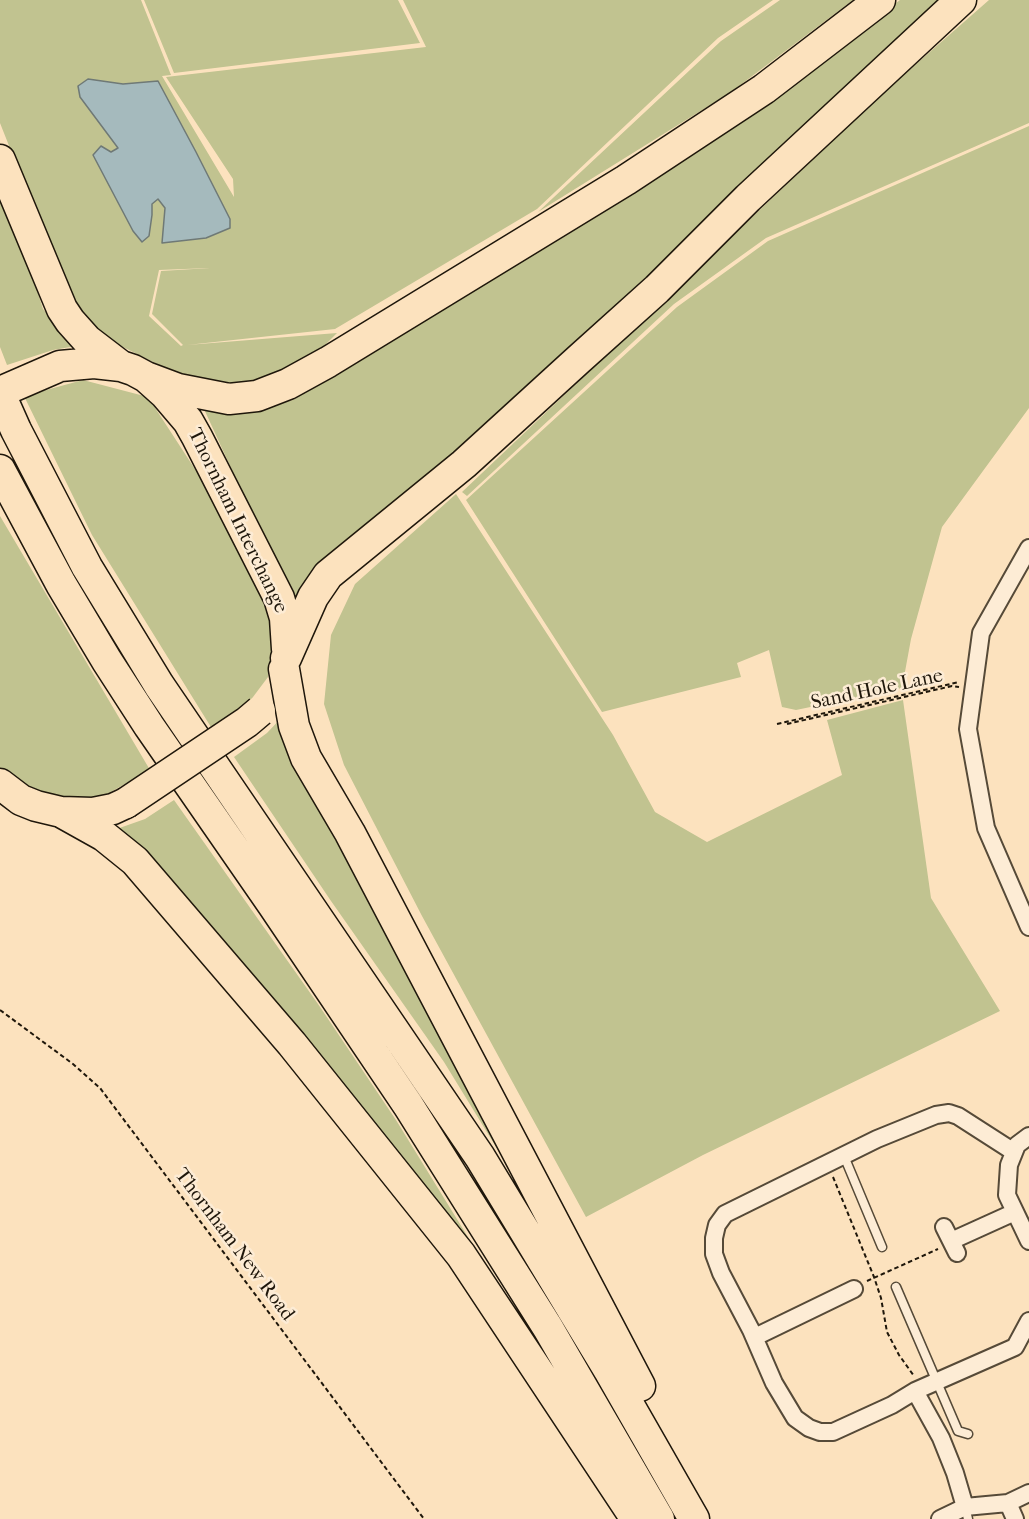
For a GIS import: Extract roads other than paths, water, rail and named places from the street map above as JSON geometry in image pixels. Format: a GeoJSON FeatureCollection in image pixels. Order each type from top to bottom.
{"type":"FeatureCollection","features":[{"type":"Feature","properties":{"kind":"highway"},"geometry":{"type":"LineString","coordinates":[[0,160],[62,309],[78,331],[104,355],[134,372],[178,389],[228,399],[257,396],[288,384],[328,363],[626,180],[764,89],[880,0]]}},
{"type":"Feature","properties":{"kind":"highway"},"geometry":{"type":"LineString","coordinates":[[710,1519],[350,833],[306,758],[294,726],[285,663],[313,597],[328,575],[464,464],[657,289],[748,198],[961,0]]}},
{"type":"Feature","properties":{"kind":"highway"},"geometry":{"type":"LineString","coordinates":[[134,372],[94,363],[60,366],[0,393],[16,430],[87,567],[159,685],[480,1157],[610,1372],[694,1519]]}},
{"type":"Feature","properties":{"kind":"highway","name":"Thornham Interchange"},"geometry":{"type":"LineString","coordinates":[[7,792],[36,806],[61,813],[93,813],[126,803],[260,711],[272,696],[285,663],[287,629],[279,598],[188,421],[165,394],[134,372]]}},
{"type":"Feature","properties":{"kind":"highway"},"geometry":{"type":"LineString","coordinates":[[0,470],[61,584],[107,661],[155,736],[408,1105],[548,1328],[659,1519]]}},
{"type":"Feature","properties":{"kind":"highway"},"geometry":{"type":"LineString","coordinates":[[61,813],[104,836],[135,861],[292,1044],[461,1255],[636,1519]]}},
{"type":"Feature","properties":{"kind":"street"},"geometry":{"type":"LineString","coordinates":[[1029,550],[981,633],[968,729],[986,828],[1024,899],[1029,927]]}},
{"type":"Feature","properties":{"kind":"street"},"geometry":{"type":"LineString","coordinates":[[1014,1152],[971,1123],[949,1113],[936,1115],[877,1139],[725,1214],[717,1225],[714,1254],[721,1273],[755,1337],[774,1383],[795,1418],[809,1428],[820,1432],[833,1432],[856,1423],[924,1387],[1015,1347],[1029,1321]]}},
{"type":"Feature","properties":{"kind":"street"},"geometry":{"type":"LineString","coordinates":[[1029,1136],[1017,1145],[1009,1165],[1008,1195],[1029,1241]]}},
{"type":"Feature","properties":{"kind":"street"},"geometry":{"type":"LineString","coordinates":[[951,1241],[1015,1212]]}},
{"type":"Feature","properties":{"kind":"street"},"geometry":{"type":"LineString","coordinates":[[755,1337],[854,1289]]}},
{"type":"Feature","properties":{"kind":"street"},"geometry":{"type":"LineString","coordinates":[[924,1387],[955,1473],[966,1513]]}},
{"type":"Feature","properties":{"kind":"street"},"geometry":{"type":"LineString","coordinates":[[940,1519],[966,1513],[1012,1511],[1029,1493]]}},
{"type":"Feature","properties":{"kind":"lane"},"geometry":{"type":"LineString","coordinates":[[844,1156],[882,1247]]}},
{"type":"Feature","properties":{"kind":"lane"},"geometry":{"type":"LineString","coordinates":[[896,1287],[924,1387],[957,1431],[968,1434]]}}]}
